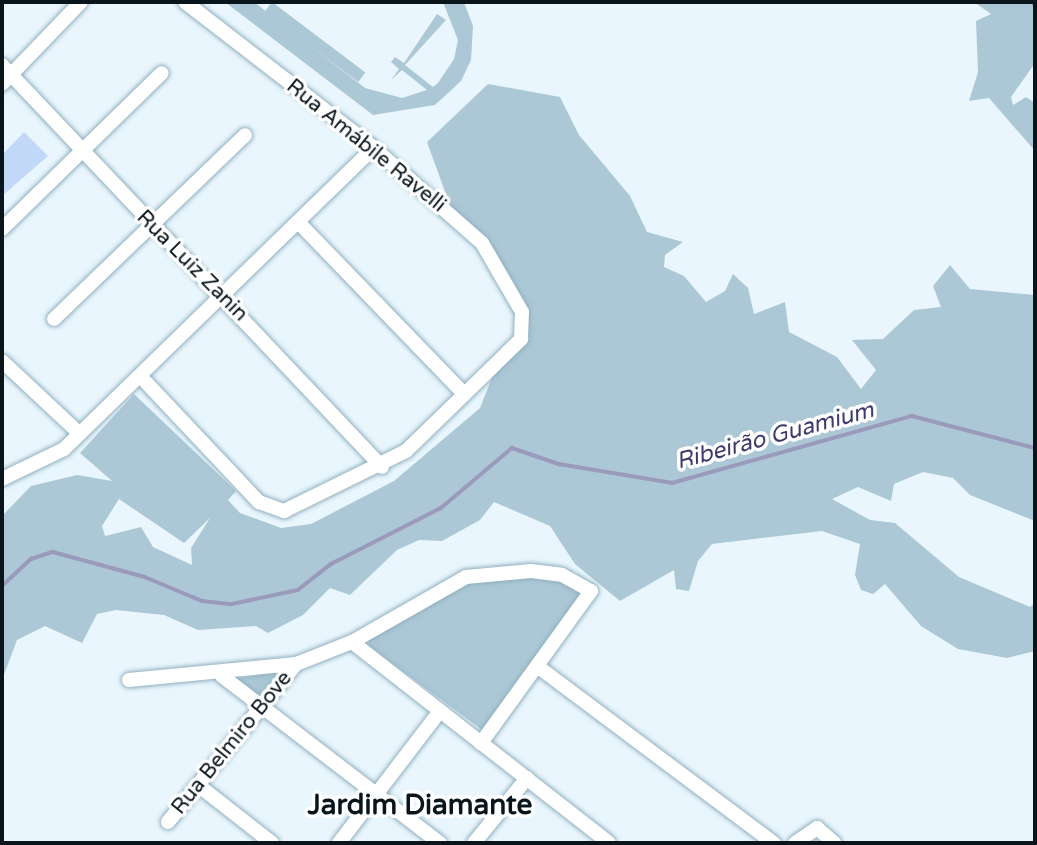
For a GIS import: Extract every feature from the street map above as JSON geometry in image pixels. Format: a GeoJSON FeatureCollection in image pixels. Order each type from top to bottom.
{"type":"FeatureCollection","features":[{"type":"Feature","properties":{"kind":"street"},"geometry":{"type":"LineString","coordinates":[[5,75],[81,2]]}},
{"type":"Feature","properties":{"kind":"street","name":"Rua Amábile Ravelli"},"geometry":{"type":"LineString","coordinates":[[185,2],[374,148],[482,243],[522,312],[521,338],[462,392]]}},
{"type":"Feature","properties":{"kind":"street"},"geometry":{"type":"LineString","coordinates":[[2,229],[79,148],[162,73]]}},
{"type":"Feature","properties":{"kind":"street","name":"Rua Luiz Zanin"},"geometry":{"type":"LineString","coordinates":[[5,75],[79,148],[149,223],[225,296],[382,467]]}},
{"type":"Feature","properties":{"kind":"street"},"geometry":{"type":"LineString","coordinates":[[54,319],[149,223],[245,135]]}},
{"type":"Feature","properties":{"kind":"street"},"geometry":{"type":"LineString","coordinates":[[2,479],[64,449],[301,225],[374,148]]}},
{"type":"Feature","properties":{"kind":"street"},"geometry":{"type":"LineString","coordinates":[[141,377],[272,509],[284,511],[382,467],[462,392],[301,225]]}},
{"type":"Feature","properties":{"kind":"street"},"geometry":{"type":"LineString","coordinates":[[2,361],[79,433]]}},
{"type":"Feature","properties":{"kind":"street"},"geometry":{"type":"LineString","coordinates":[[129,680],[222,676],[296,664],[352,642],[466,577],[531,571],[562,575],[592,591],[481,743]]}},
{"type":"Feature","properties":{"kind":"street"},"geometry":{"type":"LineString","coordinates":[[352,642],[609,843]]}},
{"type":"Feature","properties":{"kind":"street","name":"Rua Belmiro Bove"},"geometry":{"type":"LineString","coordinates":[[169,822],[296,664]]}},
{"type":"Feature","properties":{"kind":"street"},"geometry":{"type":"LineString","coordinates":[[537,666],[773,843],[796,841],[817,828],[834,843]]}},
{"type":"Feature","properties":{"kind":"street"},"geometry":{"type":"LineString","coordinates":[[222,676],[440,843]]}},
{"type":"Feature","properties":{"kind":"street"},"geometry":{"type":"LineString","coordinates":[[339,843],[440,711]]}},
{"type":"Feature","properties":{"kind":"street"},"geometry":{"type":"LineString","coordinates":[[474,843],[527,778]]}},
{"type":"Feature","properties":{"kind":"street"},"geometry":{"type":"LineString","coordinates":[[198,785],[272,843]]}},
{"type":"Feature","properties":{"kind":"shaded area"},"geometry":{"type":"Polygon","coordinates":[[[225,2],[254,2],[365,88],[402,98],[427,90],[402,70],[391,80],[399,69],[391,62],[395,57],[404,63],[437,14],[446,20],[405,65],[433,87],[438,83],[454,59],[458,40],[443,2],[464,2],[473,26],[471,60],[461,81],[435,105],[373,115],[225,2]]]}},
{"type":"Feature","properties":{"kind":"shaded area"},"geometry":{"type":"Polygon","coordinates":[[[272,2],[365,72],[358,82],[265,12],[272,2]]]}},
{"type":"Feature","properties":{"kind":"shaded area"},"geometry":{"type":"Polygon","coordinates":[[[974,2],[1035,2],[1035,63],[1011,97],[1013,105],[1026,97],[1035,103],[1035,151],[989,98],[969,101],[978,72],[976,21],[991,14],[974,2]]]}},
{"type":"Feature","properties":{"kind":"shaded area"},"geometry":{"type":"Polygon","coordinates":[[[488,84],[560,97],[579,135],[630,196],[647,232],[683,242],[665,255],[664,267],[684,276],[706,302],[725,291],[733,274],[748,288],[754,314],[785,302],[789,332],[837,357],[861,389],[876,370],[852,340],[883,339],[914,310],[941,307],[933,286],[950,265],[970,289],[1035,295],[1035,521],[970,495],[953,478],[923,472],[894,484],[891,501],[858,487],[832,499],[870,520],[895,523],[959,577],[1030,607],[1035,603],[1035,651],[1007,658],[958,649],[921,626],[885,584],[873,594],[861,590],[855,575],[860,544],[822,531],[712,544],[698,561],[689,591],[676,589],[674,570],[620,601],[575,564],[550,526],[494,502],[480,520],[442,541],[419,540],[397,550],[350,595],[330,588],[303,615],[268,633],[256,626],[198,630],[164,615],[116,610],[97,614],[82,643],[45,626],[17,640],[2,680],[2,516],[31,486],[77,475],[112,481],[80,453],[134,394],[236,491],[228,500],[240,513],[281,528],[311,524],[394,481],[480,408],[495,370],[523,346],[506,288],[452,211],[427,142],[488,84]],[[119,499],[102,526],[105,536],[141,527],[153,547],[192,565],[191,548],[210,518],[184,543],[119,499]]]}},
{"type":"Feature","properties":{"kind":"shaded area"},"geometry":{"type":"Polygon","coordinates":[[[527,576],[559,579],[585,595],[482,730],[369,646],[368,638],[471,582],[527,576]]]}},
{"type":"Feature","properties":{"kind":"shaded area"},"geometry":{"type":"Polygon","coordinates":[[[284,670],[262,699],[235,679],[284,670]]]}},
{"type":"Feature","properties":{"kind":"building"},"geometry":{"type":"Polygon","coordinates":[[[24,132],[48,156],[2,196],[2,155],[24,132]]]}},
{"type":"Feature","properties":{"kind":"waterway","name":"Ribeirão Guamium"},"geometry":{"type":"LineString","coordinates":[[1034,2],[1035,6]]}},
{"type":"Feature","properties":{"kind":"waterway","name":"Ribeirão Guamium"},"geometry":{"type":"LineString","coordinates":[[2,586],[31,559],[53,552],[145,577],[202,601],[232,604],[298,590],[331,564],[441,508],[512,448],[559,464],[672,483],[912,416],[1035,448]]}},
{"type":"Feature","properties":{"kind":"district","name":"Jardim Diamante"},"geometry":{"type":"Point","coordinates":[420,805]}}]}
